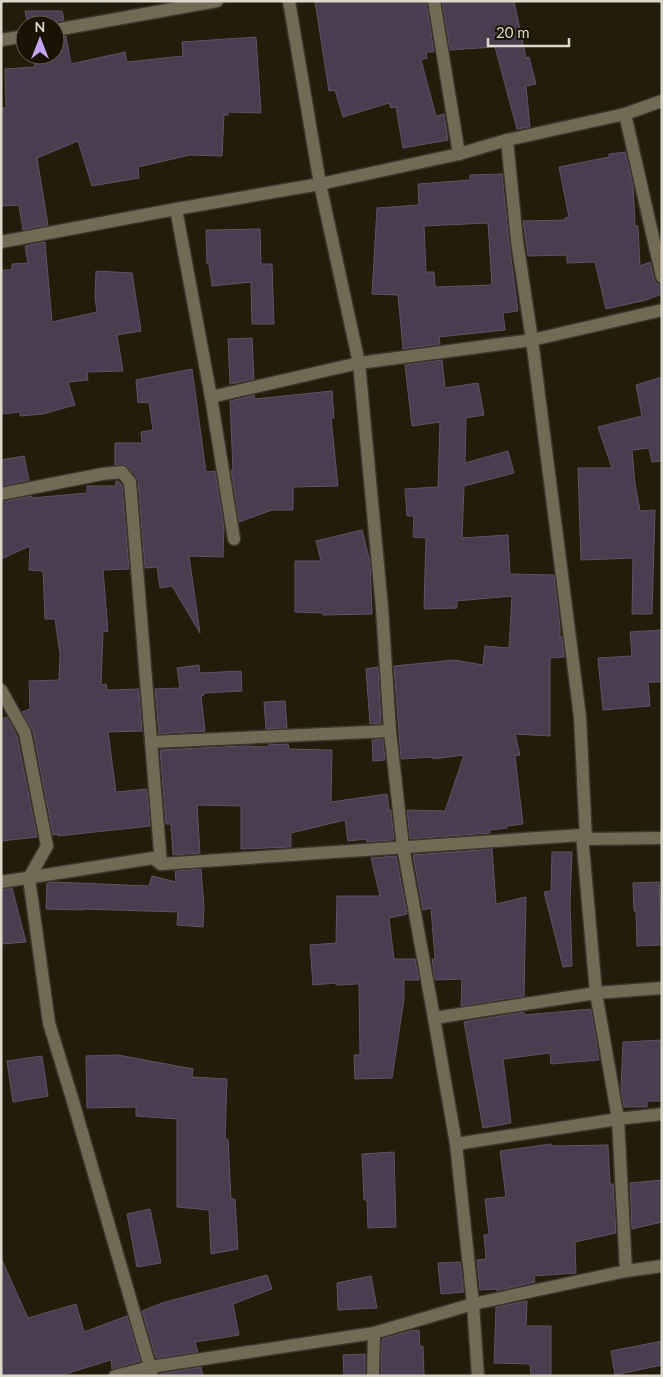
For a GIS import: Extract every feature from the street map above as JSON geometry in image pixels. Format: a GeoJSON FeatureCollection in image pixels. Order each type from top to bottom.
{"type":"FeatureCollection","features":[{"type":"Feature","properties":{"kind":"street"},"geometry":{"type":"LineString","coordinates":[[65,28],[217,1]]}},
{"type":"Feature","properties":{"kind":"street"},"geometry":{"type":"LineString","coordinates":[[289,1],[320,184],[359,363],[382,608],[390,731],[403,847],[456,1144],[473,1304],[478,1376]]}},
{"type":"Feature","properties":{"kind":"street"},"geometry":{"type":"LineString","coordinates":[[434,1],[459,154]]}},
{"type":"Feature","properties":{"kind":"street"},"geometry":{"type":"LineString","coordinates":[[1,40],[15,38]]}},
{"type":"Feature","properties":{"kind":"street"},"geometry":{"type":"LineString","coordinates":[[1,242],[320,184],[459,154],[508,140],[625,114],[662,101]]}},
{"type":"Feature","properties":{"kind":"street"},"geometry":{"type":"LineString","coordinates":[[625,114],[662,278]]}},
{"type":"Feature","properties":{"kind":"street"},"geometry":{"type":"LineString","coordinates":[[508,140],[517,241],[532,340],[580,717],[584,837],[596,993],[618,1119],[626,1271]]}},
{"type":"Feature","properties":{"kind":"street"},"geometry":{"type":"LineString","coordinates":[[176,209],[211,397],[234,539]]}},
{"type":"Feature","properties":{"kind":"street"},"geometry":{"type":"LineString","coordinates":[[211,397],[359,363],[532,340],[662,310]]}},
{"type":"Feature","properties":{"kind":"street"},"geometry":{"type":"LineString","coordinates":[[1,494],[102,474],[122,472],[130,482],[161,864]]}},
{"type":"Feature","properties":{"kind":"street"},"geometry":{"type":"LineString","coordinates":[[1,690],[25,733],[47,846],[29,878],[49,1023],[151,1372]]}},
{"type":"Feature","properties":{"kind":"street"},"geometry":{"type":"LineString","coordinates":[[151,742],[390,731]]}},
{"type":"Feature","properties":{"kind":"street"},"geometry":{"type":"LineString","coordinates":[[1,882],[153,858],[161,864],[403,847],[584,837],[662,838]]}},
{"type":"Feature","properties":{"kind":"street"},"geometry":{"type":"LineString","coordinates":[[434,1018],[596,993],[662,988]]}},
{"type":"Feature","properties":{"kind":"street"},"geometry":{"type":"LineString","coordinates":[[456,1144],[662,1114]]}},
{"type":"Feature","properties":{"kind":"street"},"geometry":{"type":"LineString","coordinates":[[115,1376],[151,1372],[374,1333],[473,1304],[626,1271],[662,1266]]}},
{"type":"Feature","properties":{"kind":"street"},"geometry":{"type":"LineString","coordinates":[[373,1376],[374,1333]]}},
{"type":"Feature","properties":{"kind":"building"},"geometry":{"type":"Polygon","coordinates":[[[315,1],[426,1],[434,52],[426,52],[427,58],[421,60],[436,116],[444,114],[448,140],[403,148],[396,107],[391,108],[389,103],[343,117],[335,90],[329,91],[315,1]]]}},
{"type":"Feature","properties":{"kind":"building"},"geometry":{"type":"Polygon","coordinates":[[[442,1],[514,1],[526,58],[529,57],[536,84],[526,86],[530,127],[517,129],[495,47],[450,50],[442,1]]]}},
{"type":"Feature","properties":{"kind":"building"},"geometry":{"type":"Polygon","coordinates":[[[25,11],[62,11],[63,15],[26,15],[25,11]]]}},
{"type":"Feature","properties":{"kind":"building"},"geometry":{"type":"Polygon","coordinates":[[[65,36],[71,64],[125,52],[127,62],[183,56],[182,42],[256,37],[261,113],[228,112],[228,115],[224,115],[222,156],[190,155],[138,167],[139,178],[92,186],[78,141],[37,158],[48,225],[23,230],[19,205],[1,206],[1,108],[6,108],[5,69],[35,67],[35,65],[65,65],[65,36]]]}},
{"type":"Feature","properties":{"kind":"building"},"geometry":{"type":"Polygon","coordinates":[[[625,152],[633,184],[635,226],[638,226],[640,266],[650,262],[654,279],[662,288],[662,294],[646,300],[606,309],[595,262],[567,263],[567,255],[528,256],[523,221],[565,220],[565,218],[569,217],[559,167],[609,157],[609,154],[625,152]]]}},
{"type":"Feature","properties":{"kind":"building"},"geometry":{"type":"Polygon","coordinates":[[[502,174],[518,311],[503,313],[505,330],[439,337],[440,344],[403,349],[398,295],[372,294],[377,208],[419,205],[418,184],[470,180],[470,175],[502,174]],[[488,223],[424,226],[426,272],[434,272],[435,287],[492,285],[488,223]]]}},
{"type":"Feature","properties":{"kind":"building"},"geometry":{"type":"Polygon","coordinates":[[[260,229],[261,264],[272,264],[274,324],[252,324],[251,282],[212,286],[209,264],[207,264],[206,230],[260,229]]]}},
{"type":"Feature","properties":{"kind":"building"},"geometry":{"type":"Polygon","coordinates":[[[45,242],[52,322],[97,312],[95,297],[96,271],[132,273],[141,331],[117,335],[123,371],[87,372],[88,380],[68,382],[75,405],[43,414],[20,416],[20,412],[1,414],[1,270],[12,270],[12,264],[28,263],[25,246],[45,242]]]}},
{"type":"Feature","properties":{"kind":"building"},"geometry":{"type":"Polygon","coordinates":[[[252,338],[254,379],[230,384],[228,339],[252,338]]]}},
{"type":"Feature","properties":{"kind":"building"},"geometry":{"type":"Polygon","coordinates":[[[442,360],[445,388],[478,383],[484,415],[466,418],[465,463],[508,451],[514,473],[464,486],[462,538],[508,535],[510,574],[554,575],[560,637],[562,636],[564,657],[550,658],[550,736],[515,734],[520,755],[515,756],[523,824],[490,830],[490,833],[410,839],[407,810],[445,811],[464,755],[433,759],[433,757],[401,759],[394,666],[454,660],[483,665],[485,646],[509,648],[512,596],[457,601],[457,608],[424,609],[426,538],[413,537],[414,516],[407,516],[405,489],[438,487],[440,422],[412,426],[405,365],[442,360]]]}},
{"type":"Feature","properties":{"kind":"building"},"geometry":{"type":"Polygon","coordinates":[[[192,369],[206,472],[215,471],[224,528],[223,557],[189,556],[200,633],[172,586],[160,588],[157,567],[145,568],[138,481],[126,465],[115,465],[115,443],[142,443],[141,432],[153,430],[149,402],[138,403],[136,380],[192,369]]]}},
{"type":"Feature","properties":{"kind":"building"},"geometry":{"type":"Polygon","coordinates":[[[662,377],[662,461],[652,462],[649,448],[632,450],[640,511],[655,510],[652,614],[632,614],[633,558],[581,560],[578,468],[612,468],[598,427],[642,416],[636,385],[662,377]]]}},
{"type":"Feature","properties":{"kind":"building"},"geometry":{"type":"Polygon","coordinates":[[[332,391],[334,418],[331,418],[338,486],[293,487],[293,510],[272,510],[239,522],[231,470],[233,470],[230,401],[254,395],[255,399],[332,391]]]}},
{"type":"Feature","properties":{"kind":"building"},"geometry":{"type":"Polygon","coordinates":[[[24,456],[29,480],[1,486],[1,460],[24,456]]]}},
{"type":"Feature","properties":{"kind":"building"},"geometry":{"type":"Polygon","coordinates":[[[116,481],[122,485],[129,569],[103,570],[108,632],[103,631],[101,685],[106,684],[107,690],[139,689],[142,731],[108,732],[116,792],[147,789],[150,826],[58,836],[58,834],[53,835],[33,731],[22,712],[30,709],[29,681],[59,680],[60,654],[55,619],[45,619],[43,571],[29,570],[30,546],[1,559],[1,502],[32,496],[32,498],[87,493],[87,486],[116,486],[116,481]]]}},
{"type":"Feature","properties":{"kind":"building"},"geometry":{"type":"Polygon","coordinates":[[[362,530],[370,562],[372,614],[323,615],[323,613],[295,612],[295,561],[321,561],[316,541],[362,530]]]}},
{"type":"Feature","properties":{"kind":"building"},"geometry":{"type":"Polygon","coordinates":[[[662,630],[662,682],[648,682],[650,706],[603,710],[598,658],[632,656],[630,632],[662,630]]]}},
{"type":"Feature","properties":{"kind":"building"},"geometry":{"type":"Polygon","coordinates":[[[199,665],[200,673],[241,671],[242,691],[204,693],[201,696],[205,731],[159,734],[155,689],[180,688],[177,668],[199,665]]]}},
{"type":"Feature","properties":{"kind":"building"},"geometry":{"type":"Polygon","coordinates":[[[378,667],[381,723],[370,724],[366,669],[378,667]]]}},
{"type":"Feature","properties":{"kind":"building"},"geometry":{"type":"Polygon","coordinates":[[[285,701],[287,728],[266,729],[264,702],[285,701]]]}},
{"type":"Feature","properties":{"kind":"building"},"geometry":{"type":"Polygon","coordinates":[[[7,717],[17,736],[37,837],[1,841],[1,719],[7,717]]]}},
{"type":"Feature","properties":{"kind":"building"},"geometry":{"type":"Polygon","coordinates":[[[383,739],[385,760],[373,761],[372,740],[383,739]]]}},
{"type":"Feature","properties":{"kind":"building"},"geometry":{"type":"Polygon","coordinates":[[[288,744],[289,749],[332,750],[331,802],[387,794],[389,809],[387,810],[391,810],[394,840],[367,842],[366,839],[348,841],[345,820],[291,833],[291,847],[241,849],[241,806],[197,805],[200,853],[173,855],[171,824],[166,824],[160,750],[244,746],[268,747],[268,745],[288,744]]]}},
{"type":"Feature","properties":{"kind":"building"},"geometry":{"type":"Polygon","coordinates":[[[492,849],[496,904],[526,897],[524,996],[461,1006],[462,979],[435,980],[432,959],[435,959],[431,908],[423,910],[413,855],[492,849]]]}},
{"type":"Feature","properties":{"kind":"building"},"geometry":{"type":"Polygon","coordinates":[[[552,852],[572,852],[570,902],[572,966],[563,967],[544,892],[551,891],[552,852]]]}},
{"type":"Feature","properties":{"kind":"building"},"geometry":{"type":"Polygon","coordinates":[[[396,856],[407,914],[389,918],[394,959],[415,959],[419,980],[404,980],[404,999],[392,1078],[355,1079],[354,1055],[360,1055],[359,984],[313,985],[310,945],[336,943],[337,896],[380,896],[371,858],[396,856]]]}},
{"type":"Feature","properties":{"kind":"building"},"geometry":{"type":"Polygon","coordinates":[[[201,869],[204,907],[203,927],[177,925],[178,912],[46,909],[47,883],[149,886],[152,876],[176,882],[175,871],[201,869]]]}},
{"type":"Feature","properties":{"kind":"building"},"geometry":{"type":"Polygon","coordinates":[[[659,882],[662,945],[637,946],[633,883],[659,882]]]}},
{"type":"Feature","properties":{"kind":"building"},"geometry":{"type":"Polygon","coordinates":[[[12,888],[26,942],[1,944],[1,890],[12,888]]]}},
{"type":"Feature","properties":{"kind":"building"},"geometry":{"type":"Polygon","coordinates":[[[591,1009],[599,1060],[551,1064],[550,1053],[503,1059],[511,1123],[483,1128],[464,1022],[524,1012],[524,1015],[591,1009]]]}},
{"type":"Feature","properties":{"kind":"building"},"geometry":{"type":"Polygon","coordinates":[[[662,1040],[662,1101],[647,1101],[647,1107],[624,1107],[621,1088],[623,1042],[662,1040]]]}},
{"type":"Feature","properties":{"kind":"building"},"geometry":{"type":"Polygon","coordinates":[[[118,1055],[193,1069],[192,1077],[227,1079],[225,1139],[228,1139],[231,1199],[235,1199],[238,1249],[211,1254],[209,1210],[177,1207],[177,1119],[136,1116],[136,1107],[87,1108],[86,1056],[118,1055]]]}},
{"type":"Feature","properties":{"kind":"building"},"geometry":{"type":"Polygon","coordinates":[[[42,1056],[48,1096],[13,1102],[7,1061],[42,1056]]]}},
{"type":"Feature","properties":{"kind":"building"},"geometry":{"type":"Polygon","coordinates":[[[551,1144],[551,1146],[608,1145],[610,1184],[613,1184],[616,1233],[575,1242],[576,1273],[534,1276],[535,1282],[497,1291],[497,1289],[480,1290],[477,1260],[486,1259],[484,1235],[489,1234],[485,1199],[506,1197],[500,1151],[551,1144]]]}},
{"type":"Feature","properties":{"kind":"building"},"geometry":{"type":"Polygon","coordinates":[[[394,1152],[396,1227],[368,1228],[367,1200],[364,1200],[362,1154],[394,1152]]]}},
{"type":"Feature","properties":{"kind":"building"},"geometry":{"type":"Polygon","coordinates":[[[662,1180],[662,1222],[632,1229],[630,1183],[662,1180]]]}},
{"type":"Feature","properties":{"kind":"building"},"geometry":{"type":"Polygon","coordinates":[[[150,1209],[161,1263],[137,1267],[127,1214],[150,1209]]]}},
{"type":"Feature","properties":{"kind":"building"},"geometry":{"type":"Polygon","coordinates":[[[1,1258],[28,1318],[76,1304],[84,1332],[127,1316],[140,1361],[112,1369],[111,1360],[59,1376],[1,1376],[1,1258]]]}},
{"type":"Feature","properties":{"kind":"building"},"geometry":{"type":"Polygon","coordinates":[[[460,1262],[464,1292],[441,1294],[438,1263],[460,1262]]]}},
{"type":"Feature","properties":{"kind":"building"},"geometry":{"type":"Polygon","coordinates":[[[267,1275],[272,1289],[233,1304],[239,1335],[195,1342],[198,1352],[156,1358],[142,1311],[162,1303],[267,1275]]]}},
{"type":"Feature","properties":{"kind":"building"},"geometry":{"type":"Polygon","coordinates":[[[371,1276],[377,1308],[338,1310],[337,1283],[371,1276]]]}},
{"type":"Feature","properties":{"kind":"building"},"geometry":{"type":"Polygon","coordinates":[[[527,1301],[526,1326],[551,1326],[551,1376],[531,1376],[530,1364],[494,1363],[496,1307],[527,1301]]]}},
{"type":"Feature","properties":{"kind":"building"},"geometry":{"type":"Polygon","coordinates":[[[419,1330],[420,1347],[423,1346],[424,1376],[381,1376],[382,1339],[419,1330]]]}},
{"type":"Feature","properties":{"kind":"building"},"geometry":{"type":"Polygon","coordinates":[[[662,1341],[662,1365],[615,1375],[611,1351],[662,1341]]]}},
{"type":"Feature","properties":{"kind":"building"},"geometry":{"type":"Polygon","coordinates":[[[365,1354],[365,1376],[344,1376],[343,1355],[365,1354]]]}},
{"type":"Feature","properties":{"kind":"building"},"geometry":{"type":"Polygon","coordinates":[[[201,1367],[203,1376],[160,1376],[160,1374],[201,1367]]]}}]}
